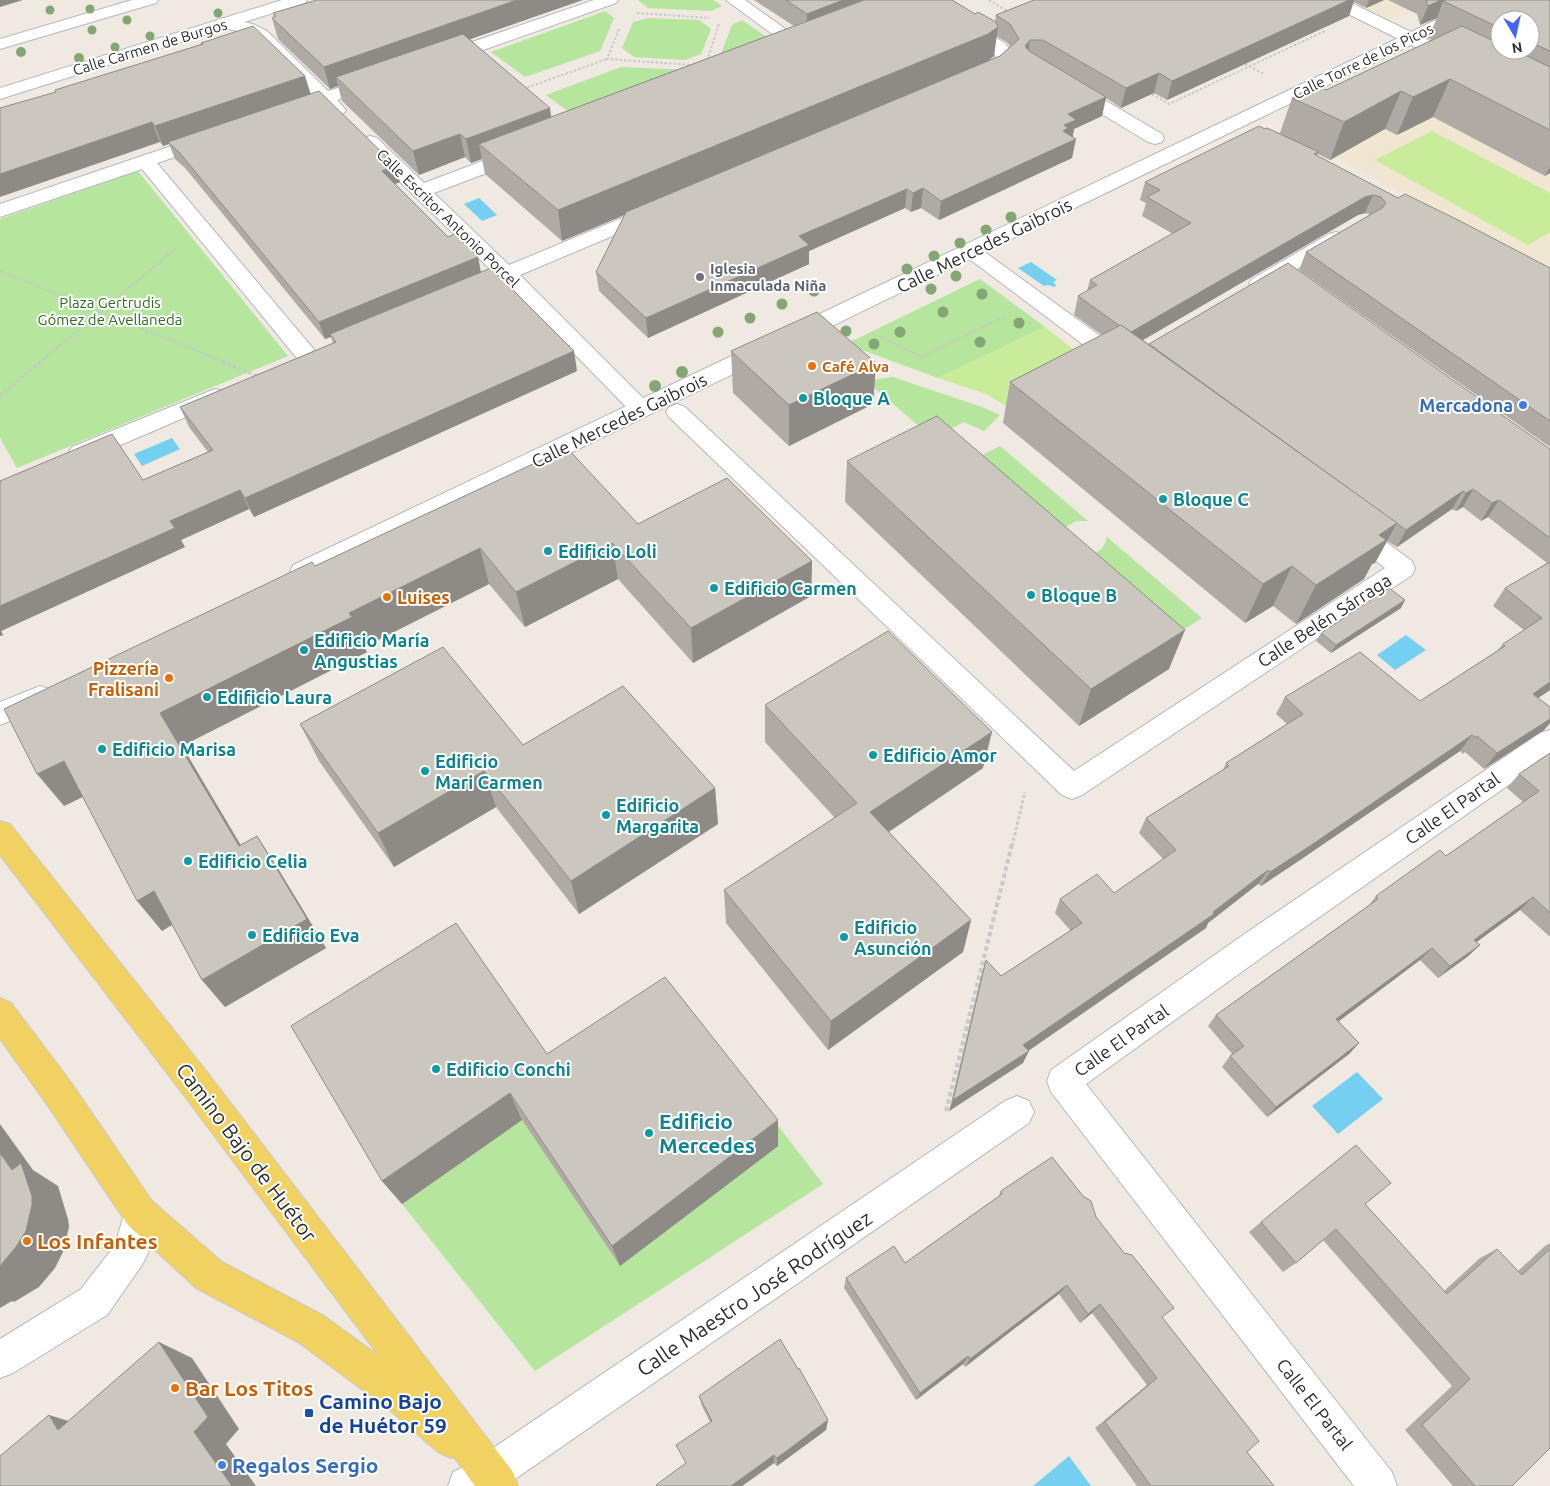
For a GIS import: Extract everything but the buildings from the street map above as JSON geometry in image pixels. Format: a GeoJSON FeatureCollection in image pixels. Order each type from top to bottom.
{"type":"FeatureCollection","features":[{"type":"Feature","properties":{"kind":"main road","name":"Camino Bajo de Huétor"},"geometry":{"type":"LineString","coordinates":[[0,833],[195,1083],[485,1482]]}},
{"type":"Feature","properties":{"kind":"main road"},"geometry":{"type":"LineString","coordinates":[[0,1013],[58,1092],[140,1213],[209,1275],[312,1328],[398,1394],[485,1482]]}},
{"type":"Feature","properties":{"kind":"street"},"geometry":{"type":"LineString","coordinates":[[0,44],[150,0]]}},
{"type":"Feature","properties":{"kind":"street","name":"Calle Carmen de Burgos"},"geometry":{"type":"LineString","coordinates":[[0,94],[299,0]]}},
{"type":"Feature","properties":{"kind":"street"},"geometry":{"type":"LineString","coordinates":[[425,64],[610,0]]}},
{"type":"Feature","properties":{"kind":"street"},"geometry":{"type":"LineString","coordinates":[[734,0],[800,46]]}},
{"type":"Feature","properties":{"kind":"street"},"geometry":{"type":"LineString","coordinates":[[1332,0],[1470,68]]}},
{"type":"Feature","properties":{"kind":"street","name":"Calle Torre de los Picos"},"geometry":{"type":"LineString","coordinates":[[1236,122],[1491,0]]}},
{"type":"Feature","properties":{"kind":"street"},"geometry":{"type":"LineString","coordinates":[[916,2],[1000,48],[1005,58],[996,68],[964,81]]}},
{"type":"Feature","properties":{"kind":"street","name":"Calle Escritor Antonio Porcel"},"geometry":{"type":"LineString","coordinates":[[224,23],[247,28],[261,35],[420,192],[507,274],[640,409]]}},
{"type":"Feature","properties":{"kind":"street"},"geometry":{"type":"LineString","coordinates":[[782,52],[818,39]]}},
{"type":"Feature","properties":{"kind":"street"},"geometry":{"type":"LineString","coordinates":[[470,48],[519,90]]}},
{"type":"Feature","properties":{"kind":"street"},"geometry":{"type":"LineString","coordinates":[[280,114],[389,76]]}},
{"type":"Feature","properties":{"kind":"street"},"geometry":{"type":"LineString","coordinates":[[1060,81],[1155,138]]}},
{"type":"Feature","properties":{"kind":"street","name":"Calle Mercedes Gaibrois"},"geometry":{"type":"LineString","coordinates":[[282,582],[1236,122]]}},
{"type":"Feature","properties":{"kind":"street"},"geometry":{"type":"LineString","coordinates":[[0,211],[226,133]]}},
{"type":"Feature","properties":{"kind":"street"},"geometry":{"type":"LineString","coordinates":[[420,192],[533,148]]}},
{"type":"Feature","properties":{"kind":"street"},"geometry":{"type":"LineString","coordinates":[[146,162],[201,228],[317,353],[260,377]]}},
{"type":"Feature","properties":{"kind":"street"},"geometry":{"type":"LineString","coordinates":[[450,298],[674,204]]}},
{"type":"Feature","properties":{"kind":"street"},"geometry":{"type":"LineString","coordinates":[[1240,294],[1290,276],[1349,231]]}},
{"type":"Feature","properties":{"kind":"street"},"geometry":{"type":"LineString","coordinates":[[970,251],[1133,364]]}},
{"type":"Feature","properties":{"kind":"street"},"geometry":{"type":"LineString","coordinates":[[65,459],[234,388]]}},
{"type":"Feature","properties":{"kind":"street"},"geometry":{"type":"LineString","coordinates":[[677,412],[1052,768]]}},
{"type":"Feature","properties":{"kind":"street","name":"Calle Belén Sárraga"},"geometry":{"type":"LineString","coordinates":[[1052,768],[1072,787],[1403,568],[1331,515]]}},
{"type":"Feature","properties":{"kind":"street"},"geometry":{"type":"LineString","coordinates":[[0,714],[58,689]]}},
{"type":"Feature","properties":{"kind":"street","name":"Calle El Partal"},"geometry":{"type":"LineString","coordinates":[[1378,1486],[1063,1081],[1257,943],[1550,740]]}},
{"type":"Feature","properties":{"kind":"street","name":"Calle Maestro José Rodríguez"},"geometry":{"type":"LineString","coordinates":[[485,1482],[1017,1112]]}},
{"type":"Feature","properties":{"kind":"street"},"geometry":{"type":"LineString","coordinates":[[0,1360],[94,1302],[130,1253],[140,1213]]}},
{"type":"Feature","properties":{"kind":"path"},"geometry":{"type":"LineString","coordinates":[[610,0],[626,12],[711,18]]}},
{"type":"Feature","properties":{"kind":"path"},"geometry":{"type":"LineString","coordinates":[[989,0],[1013,14]]}},
{"type":"Feature","properties":{"kind":"path"},"geometry":{"type":"LineString","coordinates":[[607,59],[626,12]]}},
{"type":"Feature","properties":{"kind":"path"},"geometry":{"type":"LineString","coordinates":[[706,66],[721,18]]}},
{"type":"Feature","properties":{"kind":"path"},"geometry":{"type":"LineString","coordinates":[[1145,91],[1169,104],[1326,31],[1317,27]]}},
{"type":"Feature","properties":{"kind":"path"},"geometry":{"type":"LineString","coordinates":[[519,90],[607,59],[696,65]]}},
{"type":"Feature","properties":{"kind":"path"},"geometry":{"type":"LineString","coordinates":[[1245,64],[1250,67]]}},
{"type":"Feature","properties":{"kind":"path"},"geometry":{"type":"LineString","coordinates":[[0,396],[201,228]]}},
{"type":"Feature","properties":{"kind":"path"},"geometry":{"type":"LineString","coordinates":[[0,270],[260,377]]}},
{"type":"Feature","properties":{"kind":"path"},"geometry":{"type":"LineString","coordinates":[[867,331],[922,356],[1014,312]]}},
{"type":"Feature","properties":{"kind":"path"},"geometry":{"type":"LineString","coordinates":[[945,1116],[1027,784],[1052,768]]}},
{"type":"Feature","properties":{"kind":"shaded area"},"geometry":{"type":"Polygon","coordinates":[[[1349,0],[1437,0],[1391,21],[1349,0]]]}},
{"type":"Feature","properties":{"kind":"shaded area"},"geometry":{"type":"Polygon","coordinates":[[[1428,59],[1550,120],[1550,273],[1287,132],[1428,59]]]}},
{"type":"Feature","properties":{"kind":"green space"},"geometry":{"type":"Polygon","coordinates":[[[638,0],[713,0],[722,6],[711,11],[648,8],[638,0]]]}},
{"type":"Feature","properties":{"kind":"green space"},"geometry":{"type":"Polygon","coordinates":[[[605,11],[614,18],[600,51],[525,77],[491,52],[605,11]]]}},
{"type":"Feature","properties":{"kind":"green space"},"geometry":{"type":"Polygon","coordinates":[[[649,18],[699,20],[711,29],[701,54],[685,60],[634,57],[622,48],[633,22],[649,18]]]}},
{"type":"Feature","properties":{"kind":"green space"},"geometry":{"type":"Polygon","coordinates":[[[742,20],[781,47],[719,59],[732,25],[742,20]]]}},
{"type":"Feature","properties":{"kind":"green space"},"geometry":{"type":"Polygon","coordinates":[[[621,67],[688,70],[584,123],[546,95],[621,67]]]}},
{"type":"Feature","properties":{"kind":"green space"},"geometry":{"type":"Polygon","coordinates":[[[1432,131],[1550,193],[1550,232],[1528,245],[1375,160],[1432,131]]]}},
{"type":"Feature","properties":{"kind":"green space","name":"Plaza Gertrudis Gómez de Avellaneda"},"geometry":{"type":"Polygon","coordinates":[[[138,171],[288,356],[17,468],[0,438],[0,219],[138,171]]]}},
{"type":"Feature","properties":{"kind":"green space"},"geometry":{"type":"Polygon","coordinates":[[[980,279],[1045,327],[938,378],[846,344],[980,279]]]}},
{"type":"Feature","properties":{"kind":"green space"},"geometry":{"type":"Polygon","coordinates":[[[1045,327],[1097,368],[1013,410],[986,394],[938,378],[1045,327]]]}},
{"type":"Feature","properties":{"kind":"green space"},"geometry":{"type":"Polygon","coordinates":[[[893,377],[982,407],[1000,415],[984,431],[964,422],[933,438],[866,381],[893,377]]]}},
{"type":"Feature","properties":{"kind":"green space"},"geometry":{"type":"Polygon","coordinates":[[[1000,446],[1088,521],[1076,521],[1059,531],[968,462],[1000,446]]]}},
{"type":"Feature","properties":{"kind":"green space"},"geometry":{"type":"Polygon","coordinates":[[[1107,537],[1202,618],[1169,639],[1091,555],[1102,548],[1107,537]]]}},
{"type":"Feature","properties":{"kind":"green space"},"geometry":{"type":"Polygon","coordinates":[[[667,982],[823,1184],[535,1371],[402,1204],[522,1120],[620,1266],[715,1193],[667,982]]]}},
{"type":"Feature","properties":{"kind":"water"},"geometry":{"type":"Polygon","coordinates":[[[479,198],[497,215],[482,221],[464,204],[479,198]]]}},
{"type":"Feature","properties":{"kind":"water"},"geometry":{"type":"Polygon","coordinates":[[[1031,262],[1057,280],[1053,282],[1056,285],[1055,287],[1044,286],[1018,268],[1031,262]]]}},
{"type":"Feature","properties":{"kind":"water"},"geometry":{"type":"Polygon","coordinates":[[[172,438],[180,449],[142,466],[134,454],[172,438]]]}},
{"type":"Feature","properties":{"kind":"water"},"geometry":{"type":"Polygon","coordinates":[[[1406,635],[1426,650],[1395,670],[1377,655],[1406,635]]]}},
{"type":"Feature","properties":{"kind":"water"},"geometry":{"type":"Polygon","coordinates":[[[1357,1072],[1383,1099],[1338,1134],[1312,1106],[1357,1072]]]}},
{"type":"Feature","properties":{"kind":"water"},"geometry":{"type":"Polygon","coordinates":[[[1069,1456],[1091,1486],[1033,1486],[1069,1456]]]}},
{"type":"Feature","properties":{"kind":"place","name":"Iglesia Inmaculada Niña"},"geometry":{"type":"Point","coordinates":[700,277]}},
{"type":"Feature","properties":{"kind":"place","name":"Café Alva"},"geometry":{"type":"Point","coordinates":[812,366]}},
{"type":"Feature","properties":{"kind":"place","name":"Bloque A"},"geometry":{"type":"Point","coordinates":[803,398]}},
{"type":"Feature","properties":{"kind":"place","name":"Mercadona"},"geometry":{"type":"Point","coordinates":[1523,405]}},
{"type":"Feature","properties":{"kind":"place","name":"Bloque C"},"geometry":{"type":"Point","coordinates":[1163,499]}},
{"type":"Feature","properties":{"kind":"place","name":"Edificio Loli"},"geometry":{"type":"Point","coordinates":[548,551]}},
{"type":"Feature","properties":{"kind":"place","name":"Edificio Carmen"},"geometry":{"type":"Point","coordinates":[714,588]}},
{"type":"Feature","properties":{"kind":"place","name":"Bloque B"},"geometry":{"type":"Point","coordinates":[1031,595]}},
{"type":"Feature","properties":{"kind":"place","name":"Luises"},"geometry":{"type":"Point","coordinates":[387,597]}},
{"type":"Feature","properties":{"kind":"place","name":"Edificio María Angustias"},"geometry":{"type":"Point","coordinates":[304,650]}},
{"type":"Feature","properties":{"kind":"place","name":"Pizzería Fralisani"},"geometry":{"type":"Point","coordinates":[169,678]}},
{"type":"Feature","properties":{"kind":"place","name":"Edificio Laura"},"geometry":{"type":"Point","coordinates":[207,697]}},
{"type":"Feature","properties":{"kind":"place","name":"Edificio Marisa"},"geometry":{"type":"Point","coordinates":[102,749]}},
{"type":"Feature","properties":{"kind":"place","name":"Edificio Amor"},"geometry":{"type":"Point","coordinates":[873,755]}},
{"type":"Feature","properties":{"kind":"place","name":"Edificio Mari Carmen"},"geometry":{"type":"Point","coordinates":[425,771]}},
{"type":"Feature","properties":{"kind":"place","name":"Edificio Margarita"},"geometry":{"type":"Point","coordinates":[606,815]}},
{"type":"Feature","properties":{"kind":"place","name":"Edificio Celia"},"geometry":{"type":"Point","coordinates":[188,861]}},
{"type":"Feature","properties":{"kind":"place","name":"Edificio Eva"},"geometry":{"type":"Point","coordinates":[252,935]}},
{"type":"Feature","properties":{"kind":"place","name":"Edificio Asunción"},"geometry":{"type":"Point","coordinates":[844,937]}},
{"type":"Feature","properties":{"kind":"place","name":"Edificio Conchi"},"geometry":{"type":"Point","coordinates":[436,1069]}},
{"type":"Feature","properties":{"kind":"place","name":"Edificio Mercedes"},"geometry":{"type":"Point","coordinates":[649,1133]}},
{"type":"Feature","properties":{"kind":"place","name":"Los Infantes"},"geometry":{"type":"Point","coordinates":[27,1241]}},
{"type":"Feature","properties":{"kind":"place","name":"Bar Los Titos"},"geometry":{"type":"Point","coordinates":[175,1388]}},
{"type":"Feature","properties":{"kind":"place","name":"Camino Bajo de Huétor 59"},"geometry":{"type":"Point","coordinates":[309,1413]}},
{"type":"Feature","properties":{"kind":"place","name":"Regalos Sergio"},"geometry":{"type":"Point","coordinates":[222,1465]}}]}
